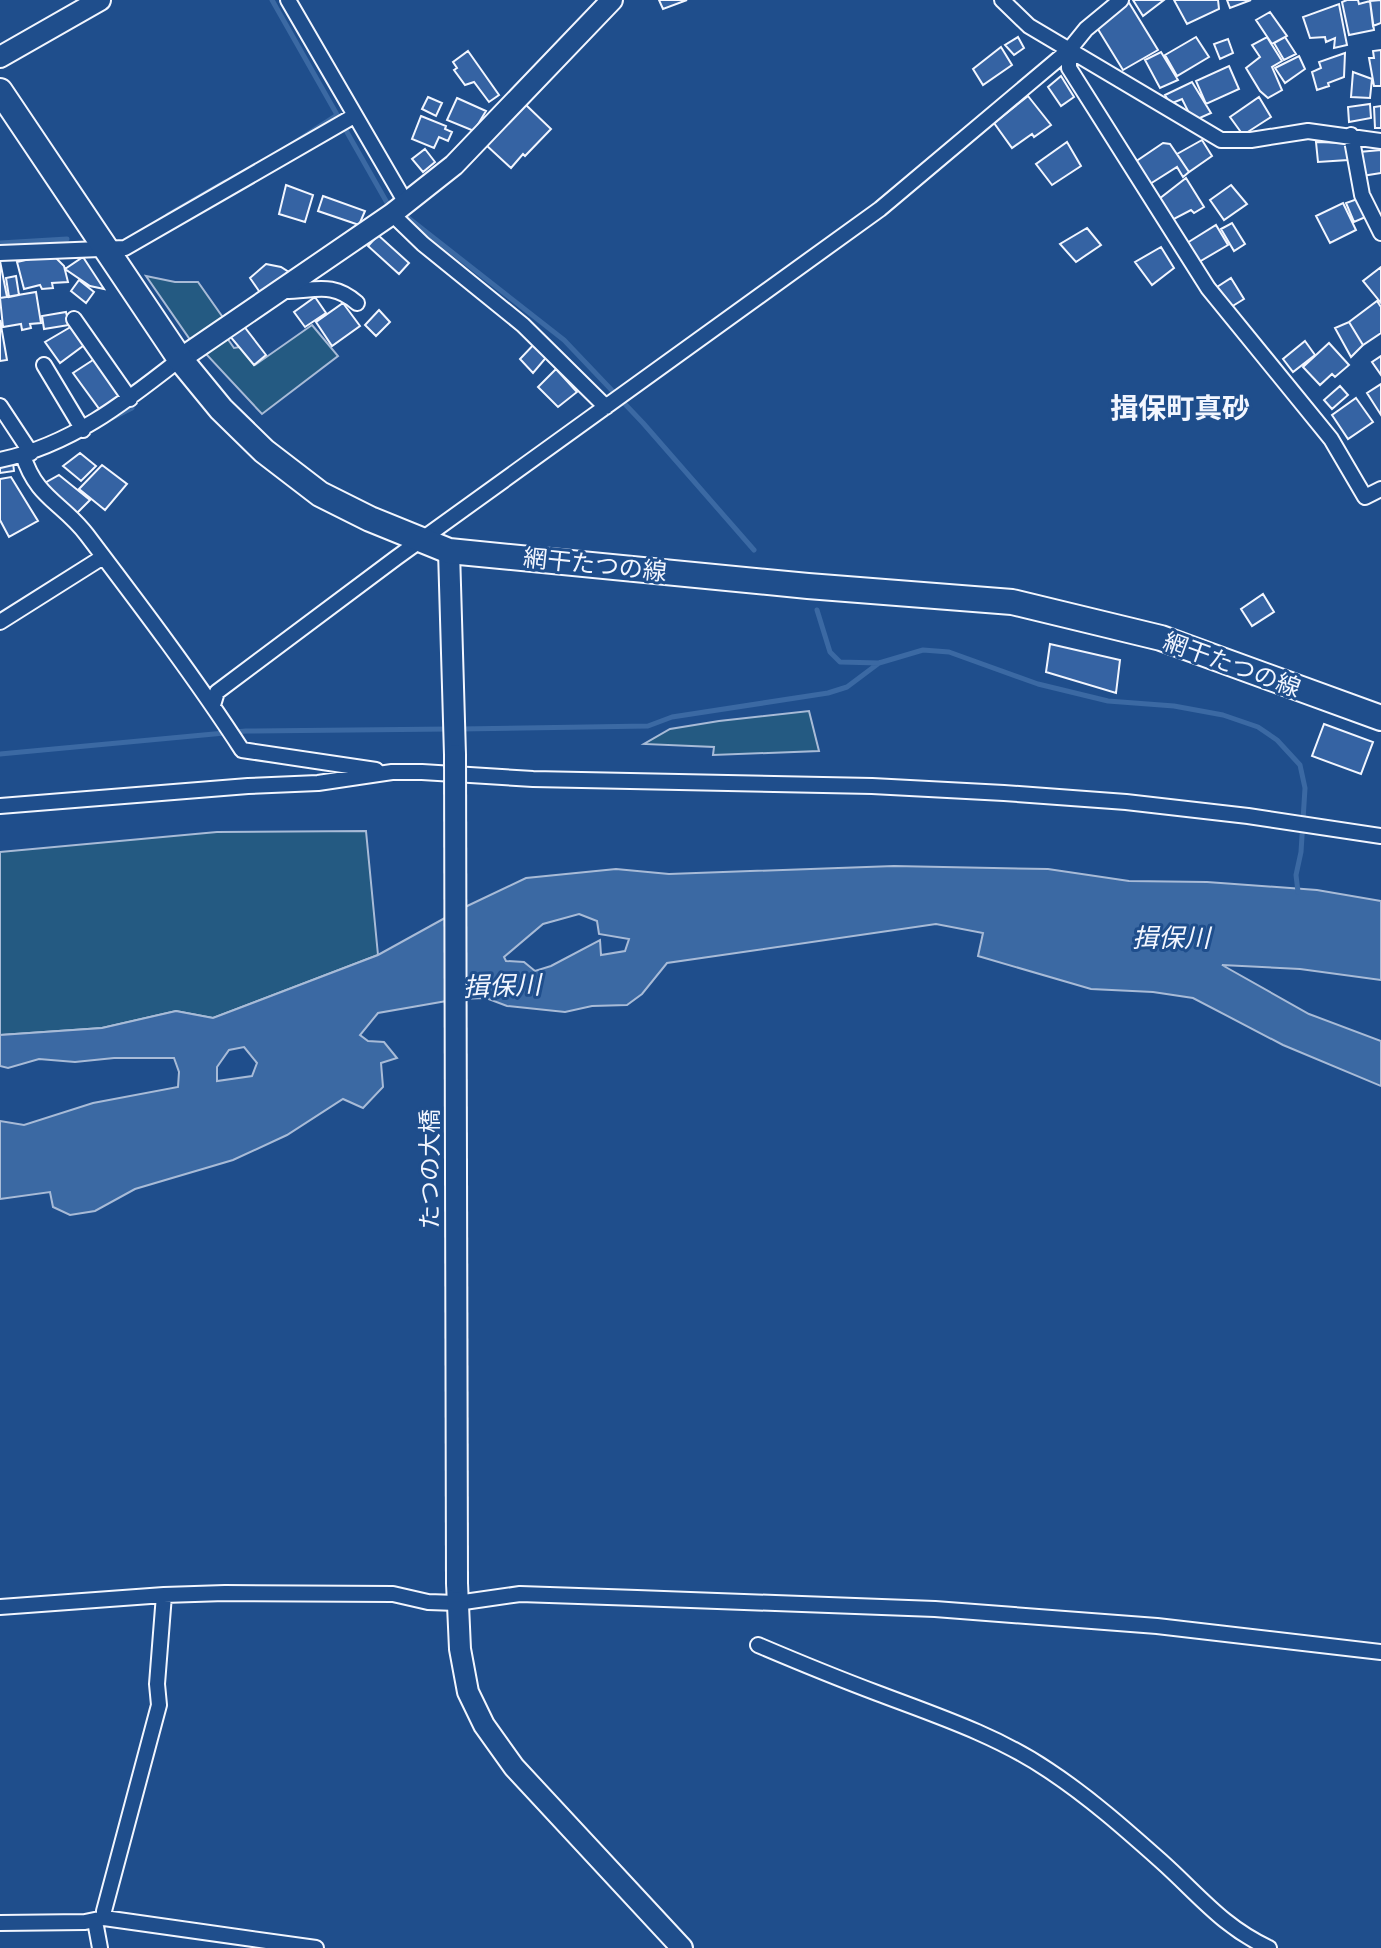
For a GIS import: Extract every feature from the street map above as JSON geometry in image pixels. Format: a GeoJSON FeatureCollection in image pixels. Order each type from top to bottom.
{"type":"FeatureCollection","features":[{"type":"Feature","properties":{"kind":"main road","name":"網干たつの線"},"geometry":{"type":"LineString","coordinates":[[0,91],[180,359],[221,409],[264,451],[320,494],[370,519],[449,551],[808,586],[1012,602],[1161,638],[1381,718]]}},
{"type":"Feature","properties":{"kind":"street"},"geometry":{"type":"LineString","coordinates":[[0,57],[100,0]]}},
{"type":"Feature","properties":{"kind":"street"},"geometry":{"type":"LineString","coordinates":[[288,0],[354,116],[399,209],[423,244],[523,325],[606,407]]}},
{"type":"Feature","properties":{"kind":"street"},"geometry":{"type":"LineString","coordinates":[[0,460],[27,454],[83,430],[130,399],[180,359],[399,209],[454,165],[612,0]]}},
{"type":"Feature","properties":{"kind":"street"},"geometry":{"type":"LineString","coordinates":[[1002,0],[1029,26],[1221,140],[1251,140],[1308,131],[1381,141]]}},
{"type":"Feature","properties":{"kind":"street"},"geometry":{"type":"LineString","coordinates":[[213,705],[217,692],[880,209],[1069,50],[1086,29],[1121,0]]}},
{"type":"Feature","properties":{"kind":"street"},"geometry":{"type":"LineString","coordinates":[[1069,50],[1069,68],[1208,288],[1331,439],[1365,497],[1381,489]]}},
{"type":"Feature","properties":{"kind":"street"},"geometry":{"type":"LineString","coordinates":[[0,253],[125,248],[354,116]]}},
{"type":"Feature","properties":{"kind":"street"},"geometry":{"type":"LineString","coordinates":[[1351,135],[1362,195],[1381,233]]}},
{"type":"Feature","properties":{"kind":"street"},"geometry":{"type":"LineString","coordinates":[[281,291],[320,288],[343,291],[357,303]]}},
{"type":"Feature","properties":{"kind":"street"},"geometry":{"type":"LineString","coordinates":[[74,319],[130,399]]}},
{"type":"Feature","properties":{"kind":"street"},"geometry":{"type":"LineString","coordinates":[[44,365],[83,430]]}},
{"type":"Feature","properties":{"kind":"street"},"geometry":{"type":"LineString","coordinates":[[0,406],[27,454],[29,474],[41,491],[85,531],[213,705],[242,750],[392,772],[533,779],[872,786],[1126,802],[1381,836]]}},
{"type":"Feature","properties":{"kind":"street","name":"たつの大橋"},"geometry":{"type":"LineString","coordinates":[[449,551],[455,755],[457,1593],[460,1649],[468,1692],[484,1725],[514,1767],[682,1948]]}},
{"type":"Feature","properties":{"kind":"street"},"geometry":{"type":"LineString","coordinates":[[0,622],[103,557]]}},
{"type":"Feature","properties":{"kind":"street"},"geometry":{"type":"LineString","coordinates":[[0,806],[318,783],[392,772]]}},
{"type":"Feature","properties":{"kind":"street"},"geometry":{"type":"LineString","coordinates":[[0,1607],[164,1595],[393,1594],[428,1602],[457,1593],[520,1594],[935,1609],[1157,1626],[1381,1652]]}},
{"type":"Feature","properties":{"kind":"street"},"geometry":{"type":"LineString","coordinates":[[100,1948],[100,1919],[156,1718],[164,1595]]}},
{"type":"Feature","properties":{"kind":"street"},"geometry":{"type":"LineString","coordinates":[[758,1645],[940,1716],[996,1741],[1045,1768],[1091,1800],[1224,1922],[1243,1936],[1269,1948]]}},
{"type":"Feature","properties":{"kind":"street"},"geometry":{"type":"LineString","coordinates":[[0,1923],[100,1919],[316,1948]]}},
{"type":"Feature","properties":{"kind":"shaded area"},"geometry":{"type":"Polygon","coordinates":[[[146,276],[175,282],[198,282],[224,319],[191,341],[146,276]]]}},
{"type":"Feature","properties":{"kind":"shaded area"},"geometry":{"type":"Polygon","coordinates":[[[312,325],[338,356],[262,414],[206,354],[227,338],[234,348],[240,347],[255,365],[312,325]]]}},
{"type":"Feature","properties":{"kind":"shaded area"},"geometry":{"type":"Polygon","coordinates":[[[809,711],[819,751],[713,755],[714,747],[644,744],[670,729],[809,711]]]}},
{"type":"Feature","properties":{"kind":"shaded area"},"geometry":{"type":"Polygon","coordinates":[[[366,831],[378,955],[213,1018],[176,1011],[102,1028],[0,1035],[0,852],[217,832],[366,831]]]}},
{"type":"Feature","properties":{"kind":"water","name":"揖保川"},"geometry":{"type":"Polygon","coordinates":[[[894,866],[1048,869],[1129,881],[1207,882],[1317,890],[1381,901],[1381,980],[1300,969],[1222,965],[1309,1014],[1381,1041],[1381,1086],[1283,1045],[1193,998],[1153,992],[1091,989],[978,956],[983,933],[936,924],[667,963],[642,994],[627,1005],[592,1006],[565,1012],[507,1006],[486,998],[458,999],[378,1013],[360,1035],[368,1041],[384,1042],[397,1058],[381,1063],[383,1087],[363,1108],[343,1099],[287,1135],[233,1160],[135,1189],[95,1211],[70,1215],[53,1207],[50,1192],[0,1199],[0,1121],[24,1125],[93,1103],[178,1087],[179,1072],[174,1058],[114,1058],[75,1062],[39,1059],[8,1068],[0,1066],[0,1035],[102,1028],[176,1011],[213,1018],[378,955],[463,908],[526,878],[616,869],[669,874],[894,866]],[[579,914],[543,924],[504,957],[506,961],[524,962],[535,971],[600,940],[601,955],[625,951],[629,939],[599,934],[597,921],[579,914]],[[244,1047],[229,1050],[217,1067],[217,1081],[252,1076],[257,1063],[244,1047]]]}},
{"type":"Feature","properties":{"kind":"building"},"geometry":{"type":"Polygon","coordinates":[[[659,0],[687,0],[663,9],[659,0]]]}},
{"type":"Feature","properties":{"kind":"building"},"geometry":{"type":"Polygon","coordinates":[[[1133,0],[1164,0],[1143,16],[1133,0]]]}},
{"type":"Feature","properties":{"kind":"building"},"geometry":{"type":"Polygon","coordinates":[[[1174,0],[1218,0],[1219,9],[1187,24],[1174,0]]]}},
{"type":"Feature","properties":{"kind":"building"},"geometry":{"type":"Polygon","coordinates":[[[1227,0],[1251,0],[1230,8],[1227,0]]]}},
{"type":"Feature","properties":{"kind":"building"},"geometry":{"type":"Polygon","coordinates":[[[1358,0],[1359,4],[1370,1],[1374,30],[1349,35],[1342,2],[1358,0]]]}},
{"type":"Feature","properties":{"kind":"building"},"geometry":{"type":"Polygon","coordinates":[[[1381,0],[1381,23],[1373,26],[1370,1],[1381,0]]]}},
{"type":"Feature","properties":{"kind":"building"},"geometry":{"type":"Polygon","coordinates":[[[1128,1],[1158,50],[1123,70],[1096,26],[1128,1]]]}},
{"type":"Feature","properties":{"kind":"building"},"geometry":{"type":"Polygon","coordinates":[[[1339,4],[1347,45],[1334,48],[1335,38],[1326,42],[1325,37],[1310,38],[1303,17],[1339,4]]]}},
{"type":"Feature","properties":{"kind":"building"},"geometry":{"type":"Polygon","coordinates":[[[1270,12],[1287,36],[1272,44],[1256,20],[1270,12]]]}},
{"type":"Feature","properties":{"kind":"building"},"geometry":{"type":"Polygon","coordinates":[[[1018,37],[1024,48],[1014,55],[1005,45],[1018,37]]]}},
{"type":"Feature","properties":{"kind":"building"},"geometry":{"type":"Polygon","coordinates":[[[1196,37],[1209,57],[1177,76],[1165,55],[1196,37]]]}},
{"type":"Feature","properties":{"kind":"building"},"geometry":{"type":"Polygon","coordinates":[[[1267,37],[1282,61],[1272,67],[1282,90],[1268,98],[1246,68],[1260,57],[1252,45],[1267,37]]]}},
{"type":"Feature","properties":{"kind":"building"},"geometry":{"type":"Polygon","coordinates":[[[1285,37],[1296,54],[1284,60],[1274,43],[1285,37]]]}},
{"type":"Feature","properties":{"kind":"building"},"geometry":{"type":"Polygon","coordinates":[[[1228,39],[1233,53],[1220,59],[1214,44],[1228,39]]]}},
{"type":"Feature","properties":{"kind":"building"},"geometry":{"type":"Polygon","coordinates":[[[1001,47],[1012,65],[983,85],[973,69],[1001,47]]]}},
{"type":"Feature","properties":{"kind":"building"},"geometry":{"type":"Polygon","coordinates":[[[1381,50],[1381,86],[1374,86],[1369,58],[1374,58],[1373,51],[1381,50]]]}},
{"type":"Feature","properties":{"kind":"building"},"geometry":{"type":"Polygon","coordinates":[[[468,51],[499,95],[489,102],[474,82],[465,85],[454,70],[457,68],[453,62],[468,51]]]}},
{"type":"Feature","properties":{"kind":"building"},"geometry":{"type":"Polygon","coordinates":[[[1161,52],[1178,80],[1160,88],[1145,60],[1161,52]]]}},
{"type":"Feature","properties":{"kind":"building"},"geometry":{"type":"Polygon","coordinates":[[[1345,53],[1344,77],[1317,90],[1312,72],[1321,68],[1319,62],[1345,53]]]}},
{"type":"Feature","properties":{"kind":"building"},"geometry":{"type":"Polygon","coordinates":[[[1299,56],[1305,69],[1285,83],[1275,68],[1299,56]]]}},
{"type":"Feature","properties":{"kind":"building"},"geometry":{"type":"Polygon","coordinates":[[[1229,66],[1239,89],[1206,104],[1196,81],[1229,66]]]}},
{"type":"Feature","properties":{"kind":"building"},"geometry":{"type":"Polygon","coordinates":[[[1353,72],[1372,79],[1370,98],[1351,97],[1353,72]]]}},
{"type":"Feature","properties":{"kind":"building"},"geometry":{"type":"Polygon","coordinates":[[[1061,76],[1074,97],[1061,106],[1048,87],[1061,76]]]}},
{"type":"Feature","properties":{"kind":"building"},"geometry":{"type":"Polygon","coordinates":[[[1192,82],[1211,113],[1193,121],[1182,99],[1170,104],[1165,95],[1192,82]]]}},
{"type":"Feature","properties":{"kind":"building"},"geometry":{"type":"Polygon","coordinates":[[[1028,96],[1051,125],[1012,148],[994,123],[1028,96]]]}},
{"type":"Feature","properties":{"kind":"building"},"geometry":{"type":"Polygon","coordinates":[[[428,97],[442,103],[436,116],[422,109],[428,97]]]}},
{"type":"Feature","properties":{"kind":"building"},"geometry":{"type":"Polygon","coordinates":[[[1259,97],[1271,117],[1243,135],[1230,117],[1259,97]]]}},
{"type":"Feature","properties":{"kind":"building"},"geometry":{"type":"Polygon","coordinates":[[[457,98],[486,111],[474,131],[447,120],[457,98]]]}},
{"type":"Feature","properties":{"kind":"building"},"geometry":{"type":"Polygon","coordinates":[[[525,104],[551,129],[511,168],[486,145],[525,104]]]}},
{"type":"Feature","properties":{"kind":"building"},"geometry":{"type":"Polygon","coordinates":[[[1370,104],[1371,118],[1349,122],[1348,107],[1370,104]]]}},
{"type":"Feature","properties":{"kind":"building"},"geometry":{"type":"Polygon","coordinates":[[[1381,106],[1381,128],[1375,128],[1374,107],[1381,106]]]}},
{"type":"Feature","properties":{"kind":"building"},"geometry":{"type":"Polygon","coordinates":[[[421,116],[446,126],[445,129],[452,132],[448,141],[439,137],[434,148],[412,139],[421,116]]]}},
{"type":"Feature","properties":{"kind":"building"},"geometry":{"type":"Polygon","coordinates":[[[1202,140],[1212,156],[1189,172],[1177,154],[1202,140]]]}},
{"type":"Feature","properties":{"kind":"building"},"geometry":{"type":"Polygon","coordinates":[[[1067,142],[1081,166],[1052,185],[1036,164],[1067,142]]]}},
{"type":"Feature","properties":{"kind":"building"},"geometry":{"type":"Polygon","coordinates":[[[1316,142],[1347,143],[1348,160],[1318,162],[1316,142]]]}},
{"type":"Feature","properties":{"kind":"building"},"geometry":{"type":"Polygon","coordinates":[[[1163,143],[1170,144],[1189,172],[1183,177],[1177,167],[1150,184],[1135,162],[1163,143]]]}},
{"type":"Feature","properties":{"kind":"building"},"geometry":{"type":"Polygon","coordinates":[[[425,149],[435,162],[423,172],[412,159],[425,149]]]}},
{"type":"Feature","properties":{"kind":"building"},"geometry":{"type":"Polygon","coordinates":[[[1381,150],[1381,173],[1362,176],[1359,152],[1381,150]]]}},
{"type":"Feature","properties":{"kind":"building"},"geometry":{"type":"Polygon","coordinates":[[[1186,178],[1204,207],[1172,220],[1159,199],[1186,178]]]}},
{"type":"Feature","properties":{"kind":"building"},"geometry":{"type":"Polygon","coordinates":[[[286,185],[313,195],[305,222],[279,214],[286,185]]]}},
{"type":"Feature","properties":{"kind":"building"},"geometry":{"type":"Polygon","coordinates":[[[1231,185],[1247,204],[1224,220],[1210,200],[1231,185]]]}},
{"type":"Feature","properties":{"kind":"building"},"geometry":{"type":"Polygon","coordinates":[[[323,196],[365,211],[359,225],[318,211],[323,196]]]}},
{"type":"Feature","properties":{"kind":"building"},"geometry":{"type":"Polygon","coordinates":[[[1360,198],[1368,216],[1354,222],[1346,203],[1360,198]]]}},
{"type":"Feature","properties":{"kind":"building"},"geometry":{"type":"Polygon","coordinates":[[[1343,203],[1356,230],[1330,243],[1316,216],[1343,203]]]}},
{"type":"Feature","properties":{"kind":"building"},"geometry":{"type":"Polygon","coordinates":[[[1232,223],[1245,244],[1234,251],[1221,229],[1232,223]]]}},
{"type":"Feature","properties":{"kind":"building"},"geometry":{"type":"Polygon","coordinates":[[[1216,225],[1228,245],[1199,262],[1187,243],[1216,225]]]}},
{"type":"Feature","properties":{"kind":"building"},"geometry":{"type":"Polygon","coordinates":[[[1087,228],[1101,245],[1076,262],[1060,244],[1087,228]]]}},
{"type":"Feature","properties":{"kind":"building"},"geometry":{"type":"Polygon","coordinates":[[[378,235],[409,263],[399,274],[368,246],[378,235]]]}},
{"type":"Feature","properties":{"kind":"building"},"geometry":{"type":"Polygon","coordinates":[[[1161,247],[1174,268],[1152,285],[1135,262],[1161,247]]]}},
{"type":"Feature","properties":{"kind":"building"},"geometry":{"type":"Polygon","coordinates":[[[52,254],[64,266],[68,282],[52,283],[53,288],[42,289],[40,285],[24,289],[17,262],[52,254]]]}},
{"type":"Feature","properties":{"kind":"building"},"geometry":{"type":"Polygon","coordinates":[[[83,257],[104,289],[90,286],[65,269],[83,257]]]}},
{"type":"Feature","properties":{"kind":"building"},"geometry":{"type":"Polygon","coordinates":[[[0,261],[7,297],[0,298],[0,261]]]}},
{"type":"Feature","properties":{"kind":"building"},"geometry":{"type":"Polygon","coordinates":[[[266,264],[281,267],[292,274],[261,294],[250,278],[266,264]]]}},
{"type":"Feature","properties":{"kind":"building"},"geometry":{"type":"Polygon","coordinates":[[[1381,267],[1381,303],[1363,281],[1381,267]]]}},
{"type":"Feature","properties":{"kind":"building"},"geometry":{"type":"Polygon","coordinates":[[[16,276],[19,295],[9,297],[6,278],[16,276]]]}},
{"type":"Feature","properties":{"kind":"building"},"geometry":{"type":"Polygon","coordinates":[[[1231,278],[1244,299],[1231,307],[1217,287],[1231,278]]]}},
{"type":"Feature","properties":{"kind":"building"},"geometry":{"type":"Polygon","coordinates":[[[79,280],[94,292],[86,303],[71,291],[79,280]]]}},
{"type":"Feature","properties":{"kind":"building"},"geometry":{"type":"Polygon","coordinates":[[[36,292],[41,323],[30,324],[31,328],[22,330],[21,324],[3,327],[0,298],[36,292]]]}},
{"type":"Feature","properties":{"kind":"building"},"geometry":{"type":"Polygon","coordinates":[[[315,297],[326,313],[305,327],[294,312],[315,297]]]}},
{"type":"Feature","properties":{"kind":"building"},"geometry":{"type":"Polygon","coordinates":[[[1377,301],[1381,307],[1381,333],[1363,345],[1349,322],[1377,301]]]}},
{"type":"Feature","properties":{"kind":"building"},"geometry":{"type":"Polygon","coordinates":[[[343,303],[360,326],[332,346],[316,322],[343,303]]]}},
{"type":"Feature","properties":{"kind":"building"},"geometry":{"type":"Polygon","coordinates":[[[379,310],[390,322],[376,336],[365,325],[379,310]]]}},
{"type":"Feature","properties":{"kind":"building"},"geometry":{"type":"Polygon","coordinates":[[[66,312],[69,325],[44,329],[42,316],[66,312]]]}},
{"type":"Feature","properties":{"kind":"building"},"geometry":{"type":"Polygon","coordinates":[[[0,320],[7,360],[0,361],[0,320]]]}},
{"type":"Feature","properties":{"kind":"building"},"geometry":{"type":"Polygon","coordinates":[[[1349,322],[1363,345],[1351,357],[1335,328],[1349,322]]]}},
{"type":"Feature","properties":{"kind":"building"},"geometry":{"type":"Polygon","coordinates":[[[74,325],[87,343],[60,363],[45,342],[74,325]]]}},
{"type":"Feature","properties":{"kind":"building"},"geometry":{"type":"Polygon","coordinates":[[[243,325],[266,355],[254,365],[229,335],[243,325]]]}},
{"type":"Feature","properties":{"kind":"building"},"geometry":{"type":"Polygon","coordinates":[[[1305,341],[1315,355],[1293,372],[1283,359],[1305,341]]]}},
{"type":"Feature","properties":{"kind":"building"},"geometry":{"type":"Polygon","coordinates":[[[536,342],[550,353],[533,373],[520,359],[536,342]]]}},
{"type":"Feature","properties":{"kind":"building"},"geometry":{"type":"Polygon","coordinates":[[[1329,343],[1349,365],[1320,385],[1303,367],[1329,343]]]}},
{"type":"Feature","properties":{"kind":"building"},"geometry":{"type":"Polygon","coordinates":[[[1381,356],[1381,375],[1372,362],[1381,356]]]}},
{"type":"Feature","properties":{"kind":"building"},"geometry":{"type":"Polygon","coordinates":[[[96,358],[123,394],[100,410],[73,373],[96,358]]]}},
{"type":"Feature","properties":{"kind":"building"},"geometry":{"type":"Polygon","coordinates":[[[556,369],[577,392],[558,407],[538,387],[556,369]]]}},
{"type":"Feature","properties":{"kind":"building"},"geometry":{"type":"Polygon","coordinates":[[[1381,384],[1381,415],[1367,393],[1381,384]]]}},
{"type":"Feature","properties":{"kind":"building"},"geometry":{"type":"Polygon","coordinates":[[[1340,386],[1348,395],[1332,409],[1324,400],[1340,386]]]}},
{"type":"Feature","properties":{"kind":"building"},"geometry":{"type":"Polygon","coordinates":[[[1356,398],[1373,422],[1348,439],[1332,415],[1356,398]]]}},
{"type":"Feature","properties":{"kind":"building"},"geometry":{"type":"Polygon","coordinates":[[[80,453],[96,466],[81,481],[63,466],[80,453]]]}},
{"type":"Feature","properties":{"kind":"building"},"geometry":{"type":"Polygon","coordinates":[[[13,463],[14,471],[0,473],[0,467],[13,463]]]}},
{"type":"Feature","properties":{"kind":"building"},"geometry":{"type":"Polygon","coordinates":[[[102,465],[127,484],[105,510],[79,489],[102,465]]]}},
{"type":"Feature","properties":{"kind":"building"},"geometry":{"type":"Polygon","coordinates":[[[59,475],[90,500],[76,514],[43,484],[59,475]]]}},
{"type":"Feature","properties":{"kind":"building"},"geometry":{"type":"Polygon","coordinates":[[[11,477],[38,521],[9,537],[0,520],[0,479],[11,477]]]}},
{"type":"Feature","properties":{"kind":"building"},"geometry":{"type":"Polygon","coordinates":[[[1263,594],[1274,612],[1252,626],[1241,609],[1263,594]]]}},
{"type":"Feature","properties":{"kind":"building"},"geometry":{"type":"Polygon","coordinates":[[[1050,644],[1120,660],[1116,693],[1046,672],[1050,644]]]}},
{"type":"Feature","properties":{"kind":"building"},"geometry":{"type":"Polygon","coordinates":[[[1324,724],[1373,742],[1361,774],[1312,756],[1324,724]]]}},
{"type":"Feature","properties":{"kind":"waterway"},"geometry":{"type":"LineString","coordinates":[[272,0],[390,208]]}},
{"type":"Feature","properties":{"kind":"waterway"},"geometry":{"type":"LineString","coordinates":[[286,148],[337,115]]}},
{"type":"Feature","properties":{"kind":"waterway"},"geometry":{"type":"LineString","coordinates":[[168,215],[225,182]]}},
{"type":"Feature","properties":{"kind":"waterway"},"geometry":{"type":"LineString","coordinates":[[402,213],[564,340],[643,423],[754,550]]}},
{"type":"Feature","properties":{"kind":"waterway"},"geometry":{"type":"LineString","coordinates":[[0,243],[67,239]]}},
{"type":"Feature","properties":{"kind":"waterway"},"geometry":{"type":"LineString","coordinates":[[108,420],[132,408]]}},
{"type":"Feature","properties":{"kind":"waterway"},"geometry":{"type":"LineString","coordinates":[[817,610],[830,652],[840,662],[879,663],[923,650],[949,652],[1038,684],[1108,701],[1174,706],[1223,715],[1258,727],[1277,740],[1300,765],[1305,788],[1301,852],[1296,875],[1298,892]]}},
{"type":"Feature","properties":{"kind":"waterway"},"geometry":{"type":"LineString","coordinates":[[460,729],[648,726],[672,717],[828,693],[847,687],[879,663]]}},
{"type":"Feature","properties":{"kind":"waterway"},"geometry":{"type":"LineString","coordinates":[[0,754],[246,731],[450,729]]}},
{"type":"Feature","properties":{"kind":"district","name":"揖保町真砂"},"geometry":{"type":"Point","coordinates":[1180,408]}}]}
